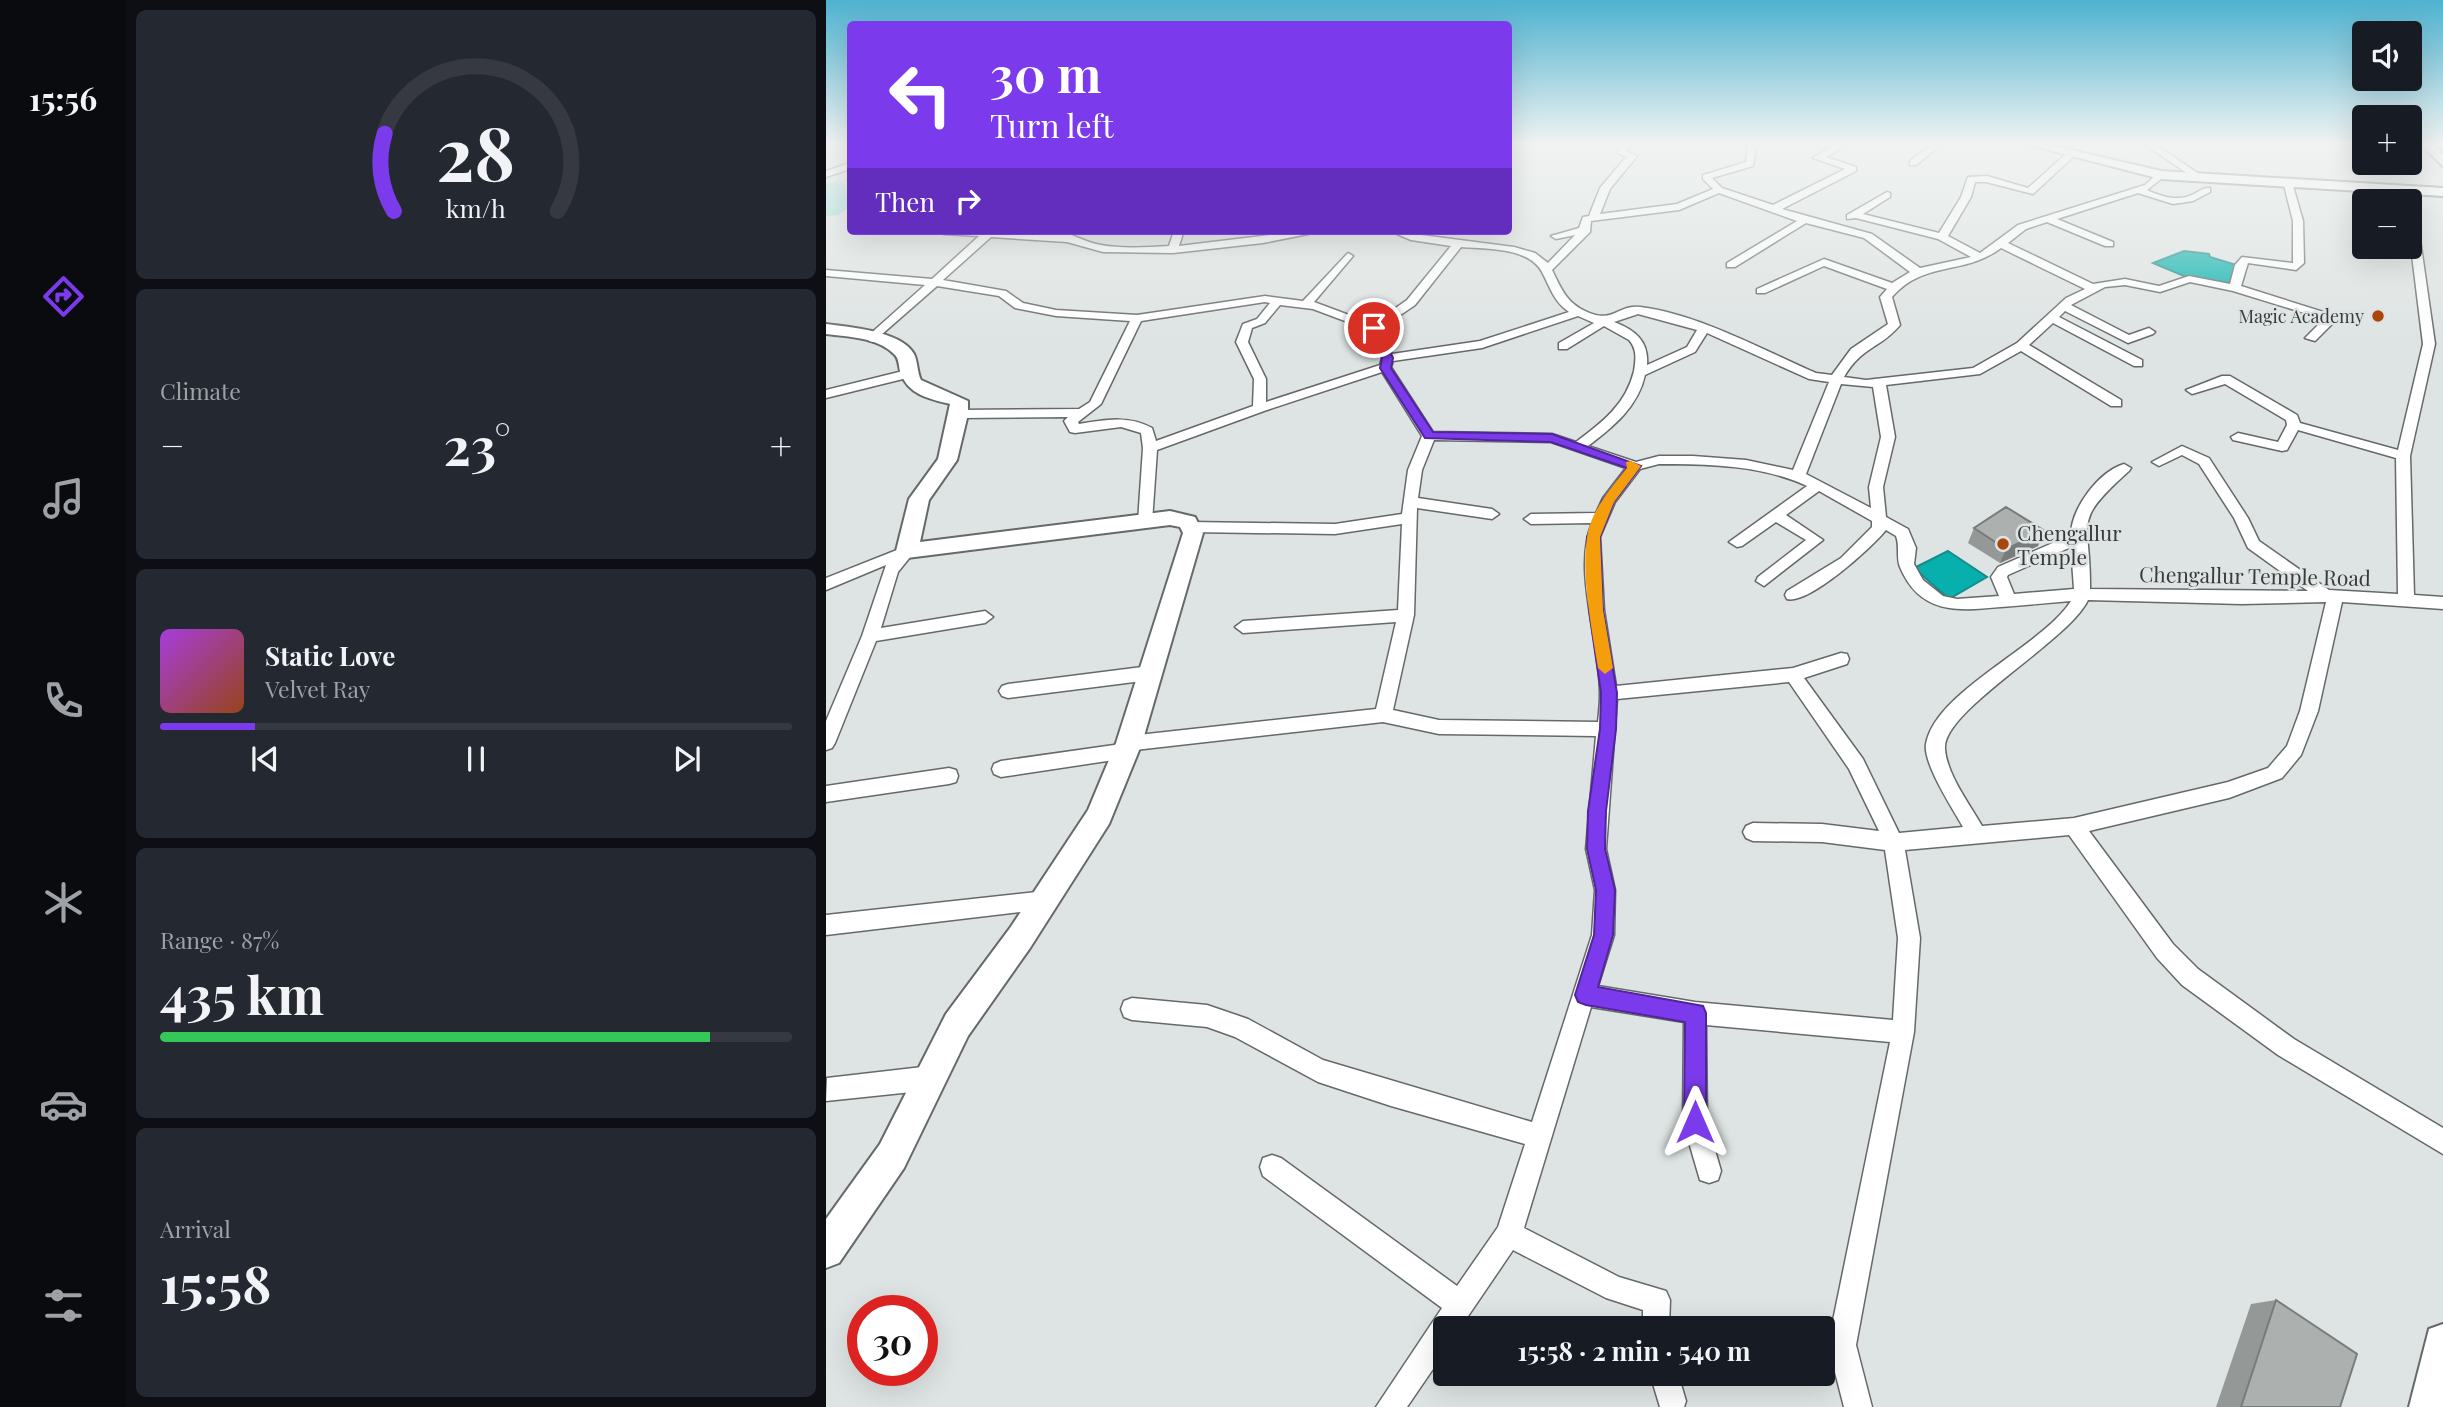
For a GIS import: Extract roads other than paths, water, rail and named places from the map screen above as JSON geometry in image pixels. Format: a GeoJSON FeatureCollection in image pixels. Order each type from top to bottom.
{"type":"FeatureCollection","features":[{"type":"Feature","properties":{"kind":"street"},"geometry":{"type":"LineString","coordinates":[[1594,216],[1596,211]]}},
{"type":"Feature","properties":{"kind":"street"},"geometry":{"type":"LineString","coordinates":[[1546,269],[1560,260],[1586,230],[1587,219],[1644,211]]}},
{"type":"Feature","properties":{"kind":"street"},"geometry":{"type":"LineString","coordinates":[[1778,211],[1868,236],[1918,272]]}},
{"type":"Feature","properties":{"kind":"street"},"geometry":{"type":"LineString","coordinates":[[1828,225],[1863,211]]}},
{"type":"Feature","properties":{"kind":"street"},"geometry":{"type":"LineString","coordinates":[[1942,237],[1958,211]]}},
{"type":"Feature","properties":{"kind":"street"},"geometry":{"type":"LineString","coordinates":[[1798,476],[1828,397],[1854,352],[1882,340],[1894,325],[1886,297],[1892,287],[1918,272],[1981,258],[2002,244],[2011,234],[2045,218],[2070,211]]}},
{"type":"Feature","properties":{"kind":"street"},"geometry":{"type":"LineString","coordinates":[[2235,288],[2240,265],[2246,259],[2295,267],[2300,263],[2299,211]]}},
{"type":"Feature","properties":{"kind":"street"},"geometry":{"type":"LineString","coordinates":[[1856,215],[1942,237],[1981,258]]}},
{"type":"Feature","properties":{"kind":"street"},"geometry":{"type":"LineString","coordinates":[[2045,218],[2109,244]]}},
{"type":"Feature","properties":{"kind":"street"},"geometry":{"type":"LineString","coordinates":[[1731,265],[1805,220]]}},
{"type":"Feature","properties":{"kind":"street"},"geometry":{"type":"LineString","coordinates":[[1556,236],[1586,230]]}},
{"type":"Feature","properties":{"kind":"street"},"geometry":{"type":"LineString","coordinates":[[873,338],[987,235],[1062,235],[1115,252],[1173,250],[1280,235]]}},
{"type":"Feature","properties":{"kind":"street"},"geometry":{"type":"LineString","coordinates":[[1082,243],[1091,235]]}},
{"type":"Feature","properties":{"kind":"street"},"geometry":{"type":"LineString","coordinates":[[1173,250],[1177,235]]}},
{"type":"Feature","properties":{"kind":"street"},"geometry":{"type":"LineString","coordinates":[[1225,244],[1226,235]]}},
{"type":"Feature","properties":{"kind":"street"},"geometry":{"type":"LineString","coordinates":[[1407,235],[1424,241],[1535,256],[1546,269],[1556,296],[1577,313],[1605,321],[1629,334],[1642,348],[1637,389],[1619,415],[1578,447]]}},
{"type":"Feature","properties":{"kind":"street"},"geometry":{"type":"LineString","coordinates":[[826,273],[932,282],[1002,293],[1019,306],[1056,313],[1137,318],[1234,302],[1278,300],[1306,304],[1374,328],[1395,318],[1415,299],[1438,275],[1458,244]]}},
{"type":"Feature","properties":{"kind":"street"},"geometry":{"type":"LineString","coordinates":[[2002,244],[2094,289]]}},
{"type":"Feature","properties":{"kind":"street"},"geometry":{"type":"LineString","coordinates":[[1306,304],[1348,256]]}},
{"type":"Feature","properties":{"kind":"street"},"geometry":{"type":"LineString","coordinates":[[2406,599],[2403,456],[2429,344],[2418,259]]}},
{"type":"Feature","properties":{"kind":"street"},"geometry":{"type":"LineString","coordinates":[[1761,291],[1824,262],[1892,287]]}},
{"type":"Feature","properties":{"kind":"street"},"geometry":{"type":"LineString","coordinates":[[1563,346],[1605,321],[1638,310],[1704,328],[1813,376],[1838,381],[1879,383],[1976,370],[2021,346],[2064,306],[2113,282],[2160,289],[2189,279],[2235,288],[2332,317],[2311,338]]}},
{"type":"Feature","properties":{"kind":"street"},"geometry":{"type":"LineString","coordinates":[[1259,408],[1260,379],[1242,342],[1247,326],[1261,321],[1278,300]]}},
{"type":"Feature","properties":{"kind":"street"},"geometry":{"type":"LineString","coordinates":[[2064,306],[2128,339],[2149,331]]}},
{"type":"Feature","properties":{"kind":"street"},"geometry":{"type":"LineString","coordinates":[[1150,448],[1387,363],[1482,344],[1577,313]]}},
{"type":"Feature","properties":{"kind":"street"},"geometry":{"type":"LineString","coordinates":[[2052,317],[2138,363]]}},
{"type":"Feature","properties":{"kind":"street"},"geometry":{"type":"LineString","coordinates":[[1137,318],[1095,404],[1070,421],[1075,429],[1108,423],[1139,425],[1147,431],[1150,448],[1145,522]]}},
{"type":"Feature","properties":{"kind":"street"},"geometry":{"type":"LineString","coordinates":[[1374,328],[1387,363],[1429,436]]}},
{"type":"Feature","properties":{"kind":"street"},"geometry":{"type":"LineString","coordinates":[[1640,373],[1691,349],[1704,328]]}},
{"type":"Feature","properties":{"kind":"street"},"geometry":{"type":"LineString","coordinates":[[826,329],[873,338],[897,346],[906,355],[906,374],[920,390],[959,401],[959,414],[947,460],[919,499],[907,551],[891,570],[870,636],[826,743]]}},
{"type":"Feature","properties":{"kind":"street"},"geometry":{"type":"LineString","coordinates":[[2021,346],[2116,403]]}},
{"type":"Feature","properties":{"kind":"street"},"geometry":{"type":"LineString","coordinates":[[826,394],[906,374]]}},
{"type":"Feature","properties":{"kind":"street"},"geometry":{"type":"LineString","coordinates":[[2192,390],[2226,379],[2292,418],[2294,425],[2281,447],[2238,437]]}},
{"type":"Feature","properties":{"kind":"street"},"geometry":{"type":"LineString","coordinates":[[1793,596],[1846,562],[1880,528],[1876,487],[1888,437],[1879,383]]}},
{"type":"Feature","properties":{"kind":"street"},"geometry":{"type":"LineString","coordinates":[[959,414],[1080,413]]}},
{"type":"Feature","properties":{"kind":"street"},"geometry":{"type":"LineString","coordinates":[[2294,425],[2403,456]]}},
{"type":"Feature","properties":{"kind":"street"},"geometry":{"type":"LineString","coordinates":[[1429,436],[1552,438],[1635,466],[1659,460],[1746,464],[1798,476],[1880,522]]}},
{"type":"Feature","properties":{"kind":"street"},"geometry":{"type":"LineString","coordinates":[[1383,715],[1406,615],[1410,510],[1415,470],[1429,436]]}},
{"type":"Feature","properties":{"kind":"street"},"geometry":{"type":"LineString","coordinates":[[1753,832],[1822,833],[1894,842],[2074,826],[2229,790],[2275,773],[2295,750],[2309,711],[2331,596],[2253,544],[2241,519],[2204,461],[2182,450],[2159,462]]}},
{"type":"Feature","properties":{"kind":"street"},"geometry":{"type":"LineString","coordinates":[[1390,1407],[1509,1234],[1603,935],[1605,890],[1596,849],[1609,693],[1596,610],[1593,537],[1598,519],[1635,466]]}},
{"type":"Feature","properties":{"kind":"street"},"geometry":{"type":"LineString","coordinates":[[1978,836],[1946,777],[1934,745],[1939,732],[1947,718],[2023,657],[2073,612],[2083,594],[2077,527],[2085,506],[2124,468]]}},
{"type":"Feature","properties":{"kind":"street"},"geometry":{"type":"LineString","coordinates":[[1737,542],[1818,485]]}},
{"type":"Feature","properties":{"kind":"street"},"geometry":{"type":"LineString","coordinates":[[1190,527],[1335,529],[1410,510],[1492,514]]}},
{"type":"Feature","properties":{"kind":"street"},"geometry":{"type":"LineString","coordinates":[[1764,580],[1815,540],[1775,515]]}},
{"type":"Feature","properties":{"kind":"street"},"geometry":{"type":"LineString","coordinates":[[826,584],[907,551],[1068,528],[1182,519],[1193,533],[1128,747],[1099,816],[1046,900],[957,1025],[892,1156],[826,1250]]}},
{"type":"Feature","properties":{"kind":"street"},"geometry":{"type":"LineString","coordinates":[[1531,519],[1598,519]]}},
{"type":"Feature","properties":{"kind":"street","name":"Chengallur Temple Road"},"geometry":{"type":"LineString","coordinates":[[1880,522],[1903,533],[1908,540],[1906,564],[1909,573],[1938,600],[1957,605],[2083,594],[2242,598],[2331,596],[2443,603]]}},
{"type":"Feature","properties":{"kind":"street"},"geometry":{"type":"LineString","coordinates":[[2008,599],[1999,577],[2003,571],[2078,538]]}},
{"type":"Feature","properties":{"kind":"street"},"geometry":{"type":"LineString","coordinates":[[1243,627],[1406,615]]}},
{"type":"Feature","properties":{"kind":"street"},"geometry":{"type":"LineString","coordinates":[[870,636],[985,617]]}},
{"type":"Feature","properties":{"kind":"street"},"geometry":{"type":"LineString","coordinates":[[1609,693],[1793,676],[1841,659]]}},
{"type":"Feature","properties":{"kind":"street"},"geometry":{"type":"LineString","coordinates":[[1008,691],[1150,673]]}},
{"type":"Feature","properties":{"kind":"street"},"geometry":{"type":"LineString","coordinates":[[1793,676],[1856,764],[1894,842],[1909,939],[1903,1032],[1842,1345],[1858,1407]]}},
{"type":"Feature","properties":{"kind":"street"},"geometry":{"type":"LineString","coordinates":[[1001,769],[1128,747],[1383,715],[1439,727],[1608,729]]}},
{"type":"Feature","properties":{"kind":"street"},"geometry":{"type":"LineString","coordinates":[[826,794],[949,776]]}},
{"type":"Feature","properties":{"kind":"street"},"geometry":{"type":"LineString","coordinates":[[2074,826],[2165,951],[2190,977],[2286,1047],[2443,1142]]}},
{"type":"Feature","properties":{"kind":"street"},"geometry":{"type":"LineString","coordinates":[[826,925],[1046,900]]}},
{"type":"Feature","properties":{"kind":"street"},"geometry":{"type":"LineString","coordinates":[[1586,995],[1695,1013],[1903,1032]]}},
{"type":"Feature","properties":{"kind":"street"},"geometry":{"type":"LineString","coordinates":[[1132,1009],[1207,1016],[1240,1027],[1318,1070],[1391,1094],[1541,1136]]}},
{"type":"Feature","properties":{"kind":"street"},"geometry":{"type":"LineString","coordinates":[[1695,1013],[1695,1122],[1709,1171]]}},
{"type":"Feature","properties":{"kind":"street"},"geometry":{"type":"LineString","coordinates":[[827,1090],[931,1078]]}},
{"type":"Feature","properties":{"kind":"street"},"geometry":{"type":"LineString","coordinates":[[1272,1167],[1461,1306]]}},
{"type":"Feature","properties":{"kind":"street"},"geometry":{"type":"LineString","coordinates":[[1509,1234],[1615,1289],[1657,1300],[1656,1316]]}},
{"type":"Feature","properties":{"kind":"street"},"geometry":{"type":"LineString","coordinates":[[2429,1407],[2443,1343]]}},
{"type":"Feature","properties":{"kind":"street"},"geometry":{"type":"LineString","coordinates":[[1668,1386],[1672,1401]]}},
{"type":"Feature","properties":{"kind":"place","name":"Magic Academy"},"geometry":{"type":"Point","coordinates":[2378,316]}},
{"type":"Feature","properties":{"kind":"place","name":"Chengallur Temple"},"geometry":{"type":"Point","coordinates":[2003,544]}}]}
